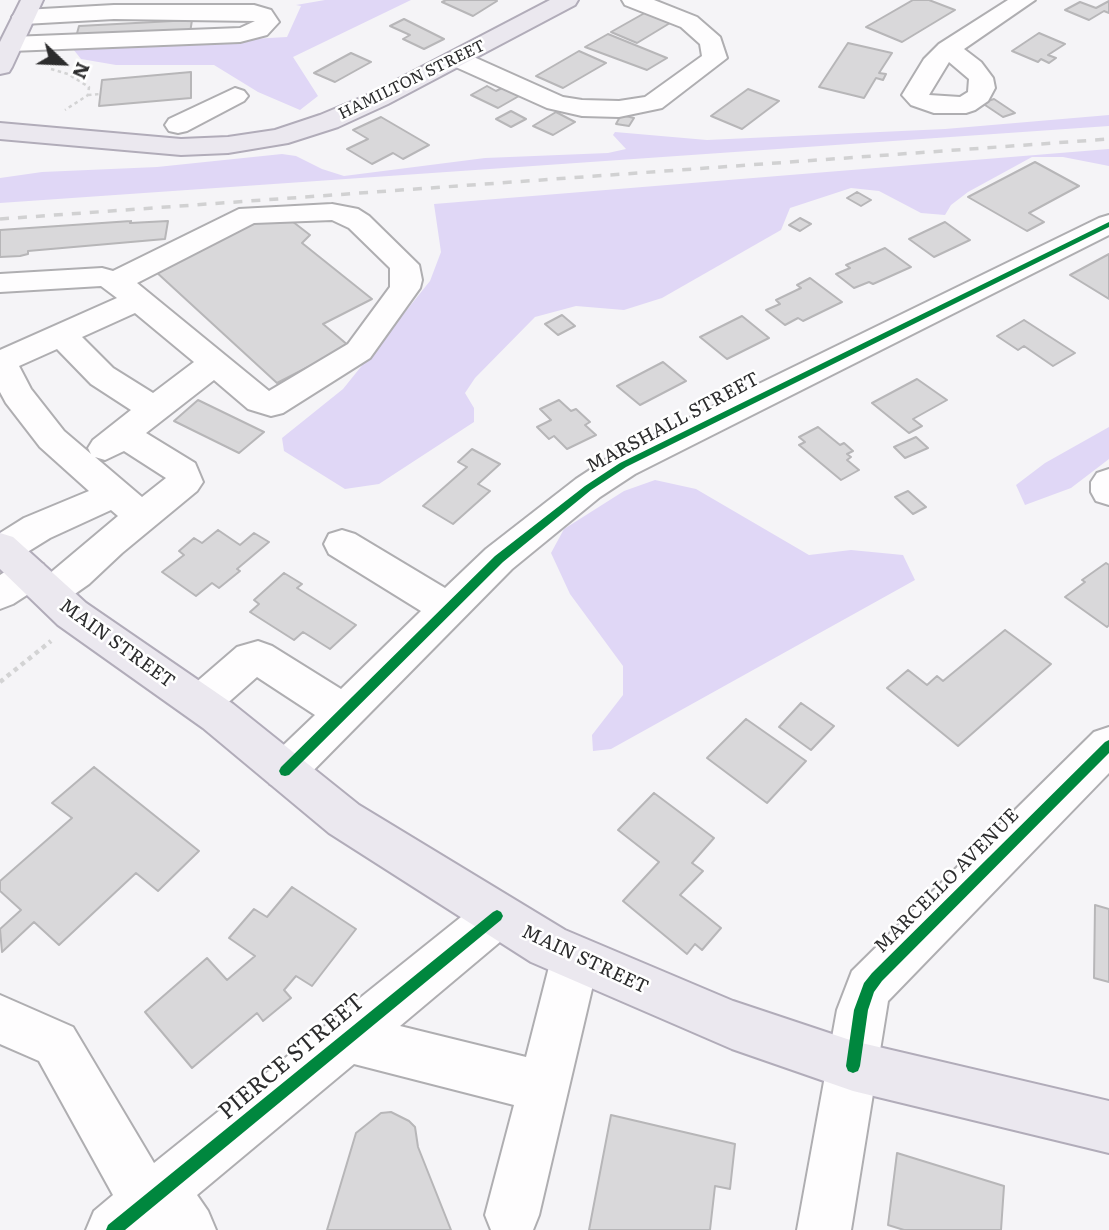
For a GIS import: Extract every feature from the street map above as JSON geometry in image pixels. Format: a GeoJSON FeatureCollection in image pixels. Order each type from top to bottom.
{"type":"FeatureCollection","features":[{"type":"Feature","properties":{"kind":"main road","name":"HAMILTON STREET"},"geometry":{"type":"LineString","coordinates":[[0,131],[175,123],[203,147],[240,143],[305,130],[379,99],[567,0]]}},
{"type":"Feature","properties":{"kind":"main road"},"geometry":{"type":"LineString","coordinates":[[5,51],[21,13]]}},
{"type":"Feature","properties":{"kind":"main road","name":"MAIN STREET"},"geometry":{"type":"LineString","coordinates":[[16,571],[72,614],[200,703],[344,819],[497,916],[575,959],[732,1025],[853,1066],[1109,1127]]}},
{"type":"Feature","properties":{"kind":"street"},"geometry":{"type":"LineString","coordinates":[[458,59],[556,103],[582,108],[619,109],[653,103],[715,58],[712,42],[689,22],[633,0]]}},
{"type":"Feature","properties":{"kind":"street"},"geometry":{"type":"LineString","coordinates":[[948,49],[1024,0]]}},
{"type":"Feature","properties":{"kind":"street"},"geometry":{"type":"LineString","coordinates":[[5,51],[247,34],[260,30],[267,23],[263,15],[254,12],[21,13]]}},
{"type":"Feature","properties":{"kind":"street"},"geometry":{"type":"LineString","coordinates":[[175,123],[235,96]]}},
{"type":"Feature","properties":{"kind":"street"},"geometry":{"type":"LineString","coordinates":[[0,283],[102,277],[127,291],[260,401],[271,405],[359,351],[405,288],[407,280],[404,265],[359,222],[348,215],[332,212],[263,213],[239,219],[127,291],[62,335],[0,362],[30,414],[81,467],[143,518]]}},
{"type":"Feature","properties":{"kind":"street","name":"MARSHALL STREET"},"geometry":{"type":"LineString","coordinates":[[285,771],[499,559],[544,521],[623,465],[1109,224]]}},
{"type":"Feature","properties":{"kind":"street"},"geometry":{"type":"LineString","coordinates":[[62,335],[102,376],[155,410]]}},
{"type":"Feature","properties":{"kind":"street"},"geometry":{"type":"LineString","coordinates":[[81,467],[214,363]]}},
{"type":"Feature","properties":{"kind":"street"},"geometry":{"type":"LineString","coordinates":[[16,571],[143,518],[179,489],[185,477],[183,472],[122,435]]}},
{"type":"Feature","properties":{"kind":"street"},"geometry":{"type":"LineString","coordinates":[[1109,482],[1109,492]]}},
{"type":"Feature","properties":{"kind":"street"},"geometry":{"type":"LineString","coordinates":[[16,571],[46,524],[77,513],[113,493]]}},
{"type":"Feature","properties":{"kind":"street"},"geometry":{"type":"LineString","coordinates":[[342,544],[448,609]]}},
{"type":"Feature","properties":{"kind":"street"},"geometry":{"type":"LineString","coordinates":[[200,703],[251,658],[258,657],[344,712]]}},
{"type":"Feature","properties":{"kind":"street","name":"MARCELLO AVENUE"},"geometry":{"type":"LineString","coordinates":[[824,1230],[863,1000],[877,976],[1102,761]]}},
{"type":"Feature","properties":{"kind":"street","name":"PIERCE STREET"},"geometry":{"type":"LineString","coordinates":[[153,1213],[349,1038],[497,916]]}},
{"type":"Feature","properties":{"kind":"street"},"geometry":{"type":"LineString","coordinates":[[512,1215],[575,959]]}},
{"type":"Feature","properties":{"kind":"street"},"geometry":{"type":"LineString","coordinates":[[0,1018],[56,1044],[153,1213]]}},
{"type":"Feature","properties":{"kind":"street"},"geometry":{"type":"LineString","coordinates":[[349,1038],[543,1087]]}},
{"type":"Feature","properties":{"kind":"path"},"geometry":{"type":"LineString","coordinates":[[43,67],[80,80],[89,87],[88,94]]}},
{"type":"Feature","properties":{"kind":"path"},"geometry":{"type":"LineString","coordinates":[[62,112],[88,94],[100,94]]}},
{"type":"Feature","properties":{"kind":"path"},"geometry":{"type":"LineString","coordinates":[[0,682],[52,641]]}},
{"type":"Feature","properties":{"kind":"shaded area"},"geometry":{"type":"Polygon","coordinates":[[[325,0],[411,0],[293,57],[318,96],[300,110],[258,92],[214,65],[116,65],[81,59],[73,49],[287,37],[301,6],[296,5],[325,0]]]}},
{"type":"Feature","properties":{"kind":"shaded area"},"geometry":{"type":"Polygon","coordinates":[[[1109,115],[1109,126],[0,203],[0,178],[42,172],[157,167],[282,154],[296,156],[344,176],[485,158],[608,153],[626,149],[613,135],[615,132],[707,140],[945,129],[1109,115]]]}},
{"type":"Feature","properties":{"kind":"shaded area"},"geometry":{"type":"Polygon","coordinates":[[[1109,149],[1109,166],[1063,157],[1032,157],[968,192],[951,205],[945,215],[921,213],[879,191],[851,188],[790,208],[781,230],[662,298],[624,310],[576,306],[535,317],[475,378],[465,393],[474,408],[474,422],[379,484],[345,489],[284,451],[282,438],[343,389],[430,281],[441,252],[434,204],[1109,149]]]}},
{"type":"Feature","properties":{"kind":"shaded area"},"geometry":{"type":"Polygon","coordinates":[[[1109,427],[1109,459],[1071,488],[1025,505],[1016,485],[1045,463],[1109,427]]]}},
{"type":"Feature","properties":{"kind":"shaded area"},"geometry":{"type":"Polygon","coordinates":[[[655,480],[696,489],[809,555],[851,550],[903,555],[915,580],[611,749],[593,751],[592,735],[623,695],[623,666],[570,594],[551,553],[564,529],[624,491],[655,480]]]}},
{"type":"Feature","properties":{"kind":"building"},"geometry":{"type":"Polygon","coordinates":[[[913,0],[929,0],[955,10],[902,42],[866,27],[913,0]]]}},
{"type":"Feature","properties":{"kind":"building"},"geometry":{"type":"Polygon","coordinates":[[[497,1],[473,16],[442,2],[497,1]]]}},
{"type":"Feature","properties":{"kind":"building"},"geometry":{"type":"Polygon","coordinates":[[[1109,1],[1109,13],[1104,11],[1089,20],[1065,10],[1080,2],[1096,8],[1109,1]]]}},
{"type":"Feature","properties":{"kind":"building"},"geometry":{"type":"Polygon","coordinates":[[[650,10],[675,20],[637,43],[611,32],[650,10]]]}},
{"type":"Feature","properties":{"kind":"building"},"geometry":{"type":"Polygon","coordinates":[[[404,19],[444,39],[424,49],[403,39],[410,35],[390,26],[404,19]]]}},
{"type":"Feature","properties":{"kind":"building"},"geometry":{"type":"Polygon","coordinates":[[[192,20],[190,33],[73,48],[79,26],[192,20]]]}},
{"type":"Feature","properties":{"kind":"building"},"geometry":{"type":"Polygon","coordinates":[[[1039,33],[1065,44],[1048,55],[1056,58],[1049,63],[1041,59],[1038,62],[1012,51],[1039,33]]]}},
{"type":"Feature","properties":{"kind":"building"},"geometry":{"type":"Polygon","coordinates":[[[608,34],[667,58],[647,70],[585,47],[608,34]]]}},
{"type":"Feature","properties":{"kind":"building"},"geometry":{"type":"Polygon","coordinates":[[[848,43],[892,53],[879,73],[886,74],[883,80],[876,78],[864,98],[819,87],[848,43]]]}},
{"type":"Feature","properties":{"kind":"building"},"geometry":{"type":"Polygon","coordinates":[[[579,51],[606,63],[563,88],[536,76],[579,51]]]}},
{"type":"Feature","properties":{"kind":"building"},"geometry":{"type":"Polygon","coordinates":[[[351,53],[371,62],[335,82],[314,73],[351,53]]]}},
{"type":"Feature","properties":{"kind":"building"},"geometry":{"type":"Polygon","coordinates":[[[191,72],[191,98],[99,106],[102,80],[191,72]]]}},
{"type":"Feature","properties":{"kind":"building"},"geometry":{"type":"Polygon","coordinates":[[[487,86],[496,91],[502,88],[519,96],[498,108],[471,95],[487,86]]]}},
{"type":"Feature","properties":{"kind":"building"},"geometry":{"type":"Polygon","coordinates":[[[748,89],[779,101],[742,129],[711,116],[748,89]]]}},
{"type":"Feature","properties":{"kind":"building"},"geometry":{"type":"Polygon","coordinates":[[[994,99],[1015,113],[1003,117],[982,103],[994,99]]]}},
{"type":"Feature","properties":{"kind":"building"},"geometry":{"type":"Polygon","coordinates":[[[511,111],[526,119],[511,127],[496,119],[511,111]]]}},
{"type":"Feature","properties":{"kind":"building"},"geometry":{"type":"Polygon","coordinates":[[[556,112],[575,122],[553,135],[533,126],[556,112]]]}},
{"type":"Feature","properties":{"kind":"building"},"geometry":{"type":"Polygon","coordinates":[[[621,115],[634,118],[629,126],[616,124],[621,115]]]}},
{"type":"Feature","properties":{"kind":"building"},"geometry":{"type":"Polygon","coordinates":[[[381,117],[429,145],[403,159],[393,153],[372,164],[347,149],[368,139],[353,130],[381,117]]]}},
{"type":"Feature","properties":{"kind":"building"},"geometry":{"type":"Polygon","coordinates":[[[1035,162],[1079,186],[1029,213],[1044,222],[1027,231],[968,197],[1035,162]]]}},
{"type":"Feature","properties":{"kind":"building"},"geometry":{"type":"Polygon","coordinates":[[[857,192],[871,200],[861,206],[847,198],[857,192]]]}},
{"type":"Feature","properties":{"kind":"building"},"geometry":{"type":"Polygon","coordinates":[[[262,217],[288,218],[310,235],[302,243],[372,299],[323,324],[349,346],[277,383],[154,270],[227,237],[224,234],[262,217]]]}},
{"type":"Feature","properties":{"kind":"building"},"geometry":{"type":"Polygon","coordinates":[[[800,218],[811,224],[800,231],[789,225],[800,218]]]}},
{"type":"Feature","properties":{"kind":"building"},"geometry":{"type":"Polygon","coordinates":[[[131,221],[130,223],[168,221],[165,239],[28,251],[28,254],[20,256],[0,257],[0,230],[131,221]]]}},
{"type":"Feature","properties":{"kind":"building"},"geometry":{"type":"Polygon","coordinates":[[[945,222],[970,240],[934,257],[909,239],[945,222]]]}},
{"type":"Feature","properties":{"kind":"building"},"geometry":{"type":"Polygon","coordinates":[[[885,248],[911,267],[873,284],[869,282],[854,288],[836,274],[850,268],[846,265],[885,248]]]}},
{"type":"Feature","properties":{"kind":"building"},"geometry":{"type":"Polygon","coordinates":[[[1109,254],[1109,299],[1070,275],[1109,254]]]}},
{"type":"Feature","properties":{"kind":"building"},"geometry":{"type":"Polygon","coordinates":[[[810,278],[842,302],[803,321],[798,318],[785,325],[766,310],[780,304],[776,300],[801,288],[797,285],[810,278]]]}},
{"type":"Feature","properties":{"kind":"building"},"geometry":{"type":"Polygon","coordinates":[[[562,315],[575,326],[558,335],[545,324],[562,315]]]}},
{"type":"Feature","properties":{"kind":"building"},"geometry":{"type":"Polygon","coordinates":[[[742,316],[769,338],[727,359],[700,337],[742,316]]]}},
{"type":"Feature","properties":{"kind":"building"},"geometry":{"type":"Polygon","coordinates":[[[1024,320],[1075,353],[1053,366],[1024,346],[1018,350],[997,336],[1024,320]]]}},
{"type":"Feature","properties":{"kind":"building"},"geometry":{"type":"Polygon","coordinates":[[[663,362],[686,381],[640,405],[617,386],[663,362]]]}},
{"type":"Feature","properties":{"kind":"building"},"geometry":{"type":"Polygon","coordinates":[[[917,379],[947,400],[913,419],[922,426],[909,433],[872,403],[917,379]]]}},
{"type":"Feature","properties":{"kind":"building"},"geometry":{"type":"Polygon","coordinates":[[[198,400],[264,432],[239,453],[174,421],[198,400]]]}},
{"type":"Feature","properties":{"kind":"building"},"geometry":{"type":"Polygon","coordinates":[[[559,400],[571,411],[576,409],[590,422],[585,425],[596,435],[567,449],[554,436],[549,439],[537,427],[551,420],[540,409],[559,400]]]}},
{"type":"Feature","properties":{"kind":"building"},"geometry":{"type":"Polygon","coordinates":[[[818,427],[840,445],[844,443],[853,451],[847,454],[851,457],[847,460],[859,470],[841,480],[799,445],[805,442],[799,437],[818,427]]]}},
{"type":"Feature","properties":{"kind":"building"},"geometry":{"type":"Polygon","coordinates":[[[916,437],[928,448],[905,458],[894,447],[916,437]]]}},
{"type":"Feature","properties":{"kind":"building"},"geometry":{"type":"Polygon","coordinates":[[[472,449],[500,464],[478,484],[490,491],[453,524],[423,506],[467,467],[458,462],[472,449]]]}},
{"type":"Feature","properties":{"kind":"building"},"geometry":{"type":"Polygon","coordinates":[[[908,491],[926,507],[913,514],[895,497],[908,491]]]}},
{"type":"Feature","properties":{"kind":"building"},"geometry":{"type":"Polygon","coordinates":[[[218,530],[240,545],[254,533],[269,542],[219,588],[212,583],[196,596],[162,572],[184,555],[179,551],[194,538],[202,543],[218,530]]]}},
{"type":"Feature","properties":{"kind":"building"},"geometry":{"type":"Polygon","coordinates":[[[1106,563],[1109,565],[1107,627],[1065,597],[1085,582],[1082,580],[1106,563]]]}},
{"type":"Feature","properties":{"kind":"building"},"geometry":{"type":"Polygon","coordinates":[[[284,573],[302,584],[297,588],[356,625],[330,649],[303,632],[294,640],[250,612],[259,604],[254,600],[284,573]]]}},
{"type":"Feature","properties":{"kind":"building"},"geometry":{"type":"Polygon","coordinates":[[[1005,630],[1051,664],[958,746],[887,688],[908,670],[927,685],[937,676],[943,681],[1005,630]]]}},
{"type":"Feature","properties":{"kind":"building"},"geometry":{"type":"Polygon","coordinates":[[[801,703],[834,726],[811,750],[779,727],[801,703]]]}},
{"type":"Feature","properties":{"kind":"building"},"geometry":{"type":"Polygon","coordinates":[[[746,719],[806,761],[767,803],[707,758],[746,719]]]}},
{"type":"Feature","properties":{"kind":"building"},"geometry":{"type":"Polygon","coordinates":[[[94,767],[199,851],[158,891],[136,873],[59,945],[34,922],[2,952],[0,929],[21,910],[0,891],[0,881],[72,818],[52,803],[94,767]]]}},
{"type":"Feature","properties":{"kind":"building"},"geometry":{"type":"Polygon","coordinates":[[[654,793],[714,838],[692,863],[703,871],[680,895],[721,928],[702,950],[695,944],[687,954],[623,901],[659,862],[618,830],[654,793]]]}},
{"type":"Feature","properties":{"kind":"building"},"geometry":{"type":"Polygon","coordinates":[[[292,887],[356,929],[312,986],[296,976],[284,990],[291,998],[263,1021],[257,1013],[192,1068],[145,1012],[207,958],[227,980],[255,956],[229,938],[254,909],[267,917],[292,887]]]}},
{"type":"Feature","properties":{"kind":"building"},"geometry":{"type":"Polygon","coordinates":[[[1095,905],[1109,909],[1109,982],[1094,978],[1095,905]]]}},
{"type":"Feature","properties":{"kind":"building"},"geometry":{"type":"Polygon","coordinates":[[[391,1112],[415,1127],[418,1147],[451,1230],[327,1230],[356,1133],[381,1113],[391,1112]]]}},
{"type":"Feature","properties":{"kind":"building"},"geometry":{"type":"Polygon","coordinates":[[[611,1115],[735,1144],[730,1189],[715,1186],[710,1230],[589,1230],[611,1115]]]}},
{"type":"Feature","properties":{"kind":"building"},"geometry":{"type":"Polygon","coordinates":[[[897,1153],[1004,1186],[1001,1230],[904,1230],[888,1225],[897,1153]]]}},
{"type":"Feature","properties":{"kind":"railway"},"geometry":{"type":"LineString","coordinates":[[0,219],[1109,139]]}},
{"type":"Feature","properties":{"kind":"cycle path"},"geometry":{"type":"LineString","coordinates":[[285,771],[499,559],[588,488],[623,465],[1109,224]]}},
{"type":"Feature","properties":{"kind":"cycle path"},"geometry":{"type":"LineString","coordinates":[[853,1066],[861,1010],[869,988],[877,977],[1109,745]]}},
{"type":"Feature","properties":{"kind":"cycle path"},"geometry":{"type":"LineString","coordinates":[[113,1230],[497,916]]}}]}
